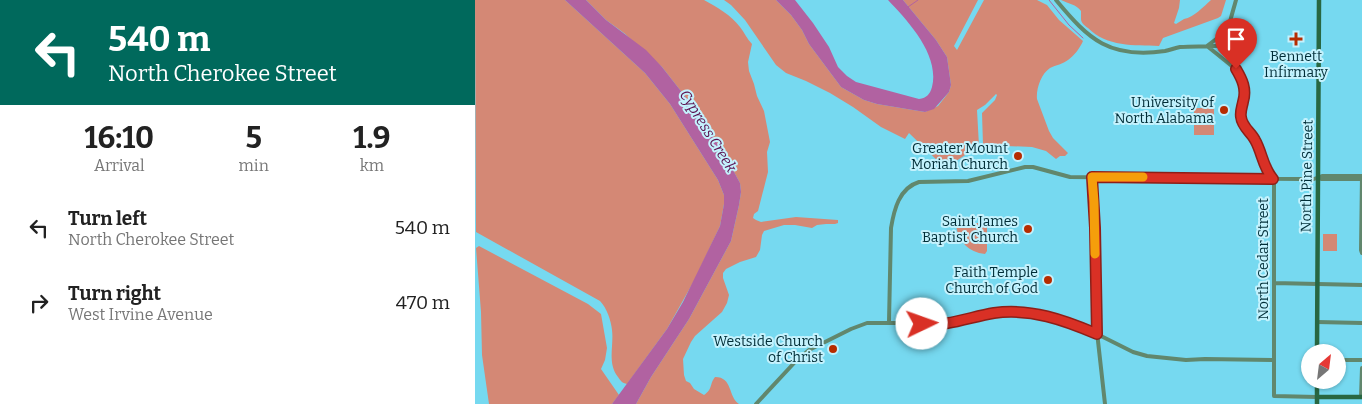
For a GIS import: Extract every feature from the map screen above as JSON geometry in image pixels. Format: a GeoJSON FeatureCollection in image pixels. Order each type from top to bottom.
{"type":"FeatureCollection","features":[{"type":"Feature","properties":{"kind":"main road","name":"North Pine Street"},"geometry":{"type":"LineString","coordinates":[[1317,344],[1319,0]]}},
{"type":"Feature","properties":{"kind":"main road"},"geometry":{"type":"LineString","coordinates":[[1317,389],[1317,404]]}},
{"type":"Feature","properties":{"kind":"main road"},"geometry":{"type":"LineString","coordinates":[[1317,397],[1362,397],[1361,402]]}},
{"type":"Feature","properties":{"kind":"street"},"geometry":{"type":"LineString","coordinates":[[1056,0],[1089,36],[1119,50],[1145,52],[1227,45],[1228,30],[1236,0]]}},
{"type":"Feature","properties":{"kind":"street"},"geometry":{"type":"LineString","coordinates":[[1207,46],[1228,30]]}},
{"type":"Feature","properties":{"kind":"street","name":"North Cedar Street"},"geometry":{"type":"LineString","coordinates":[[1227,45],[1229,56],[1242,80],[1244,88],[1241,112],[1242,122],[1255,140],[1274,181],[1274,396],[1317,397]]}},
{"type":"Feature","properties":{"kind":"street"},"geometry":{"type":"LineString","coordinates":[[1207,46],[1236,69]]}},
{"type":"Feature","properties":{"kind":"street"},"geometry":{"type":"LineString","coordinates":[[889,322],[891,228],[894,213],[903,193],[909,186],[919,182],[968,181],[1025,167],[1033,167],[1070,177],[1362,178],[1362,253]]}},
{"type":"Feature","properties":{"kind":"street"},"geometry":{"type":"LineString","coordinates":[[1092,177],[1097,334],[1105,404]]}},
{"type":"Feature","properties":{"kind":"street"},"geometry":{"type":"LineString","coordinates":[[1274,283],[1362,285]]}},
{"type":"Feature","properties":{"kind":"street"},"geometry":{"type":"LineString","coordinates":[[756,404],[809,350],[867,323],[944,324],[993,313],[1021,311],[1038,314],[1097,334],[1133,352],[1147,356],[1181,360],[1274,360]]}},
{"type":"Feature","properties":{"kind":"street"},"geometry":{"type":"LineString","coordinates":[[1317,322],[1362,322]]}},
{"type":"Feature","properties":{"kind":"street"},"geometry":{"type":"LineString","coordinates":[[1346,360],[1362,360]]}},
{"type":"Feature","properties":{"kind":"street"},"geometry":{"type":"LineString","coordinates":[[1362,368],[1362,397]]}},
{"type":"Feature","properties":{"kind":"shaded area"},"geometry":{"type":"Polygon","coordinates":[[[475,0],[565,0],[645,73],[670,104],[718,180],[724,195],[720,226],[695,279],[667,329],[627,384],[620,380],[613,366],[610,319],[600,301],[476,232],[475,0]]]}},
{"type":"Feature","properties":{"kind":"shaded area"},"geometry":{"type":"Polygon","coordinates":[[[586,0],[704,0],[719,8],[732,19],[752,44],[748,62],[749,71],[764,111],[770,142],[767,152],[768,172],[758,211],[754,214],[753,218],[761,222],[796,217],[838,220],[838,223],[835,224],[817,225],[812,228],[784,225],[764,231],[760,250],[756,257],[740,262],[726,269],[723,273],[729,295],[727,303],[722,312],[695,336],[691,342],[683,359],[684,375],[686,381],[694,389],[704,395],[709,391],[715,377],[725,380],[733,397],[739,404],[636,404],[651,377],[689,319],[731,241],[739,205],[740,183],[715,140],[662,67],[624,33],[606,20],[586,0]]]}},
{"type":"Feature","properties":{"kind":"shaded area"},"geometry":{"type":"Polygon","coordinates":[[[724,0],[776,0],[791,15],[809,44],[841,87],[864,100],[877,104],[925,112],[938,106],[949,92],[951,85],[947,57],[936,40],[903,0],[978,0],[954,46],[957,50],[984,0],[1037,0],[1047,5],[1059,20],[1083,41],[1077,52],[1064,63],[1047,71],[1037,91],[1037,99],[1049,131],[1053,138],[1068,153],[1056,159],[1046,151],[1032,147],[983,145],[982,113],[995,100],[996,94],[977,110],[979,146],[953,163],[942,165],[909,133],[905,139],[881,127],[830,93],[786,73],[776,65],[745,20],[724,0]]]}},
{"type":"Feature","properties":{"kind":"shaded area"},"geometry":{"type":"Polygon","coordinates":[[[1061,0],[1180,0],[1174,23],[1176,24],[1195,14],[1211,0],[1226,0],[1221,16],[1163,38],[1159,46],[1121,44],[1104,39],[1083,24],[1081,11],[1075,5],[1061,0]]]}},
{"type":"Feature","properties":{"kind":"shaded area"},"geometry":{"type":"Polygon","coordinates":[[[1194,108],[1214,108],[1214,135],[1194,135],[1194,108]]]}},
{"type":"Feature","properties":{"kind":"shaded area"},"geometry":{"type":"Polygon","coordinates":[[[958,223],[985,223],[987,225],[987,251],[985,254],[974,251],[965,245],[957,232],[956,226],[958,223]]]}},
{"type":"Feature","properties":{"kind":"shaded area"},"geometry":{"type":"Polygon","coordinates":[[[1323,234],[1337,234],[1337,251],[1323,251],[1323,234]]]}},
{"type":"Feature","properties":{"kind":"shaded area"},"geometry":{"type":"Polygon","coordinates":[[[479,246],[588,304],[601,314],[607,348],[601,369],[619,395],[612,404],[489,404],[482,355],[476,248],[479,246]]]}},
{"type":"Feature","properties":{"kind":"water","name":"Cypress Creek"},"geometry":{"type":"Polygon","coordinates":[[[565,0],[586,0],[606,20],[646,50],[684,95],[715,140],[740,183],[739,205],[731,241],[689,319],[651,377],[636,404],[612,404],[667,329],[683,302],[720,226],[724,195],[718,180],[670,104],[645,73],[565,0]]]}},
{"type":"Feature","properties":{"kind":"water"},"geometry":{"type":"Polygon","coordinates":[[[776,0],[795,0],[829,47],[838,67],[847,76],[856,82],[919,99],[929,94],[933,75],[927,51],[921,39],[888,0],[903,0],[936,40],[947,57],[951,85],[949,92],[934,109],[925,112],[864,100],[841,87],[809,44],[791,15],[776,0]]]}},
{"type":"Feature","properties":{"kind":"waterway"},"geometry":{"type":"LineString","coordinates":[[908,7],[918,0]]}},
{"type":"Feature","properties":{"kind":"waterway"},"geometry":{"type":"LineString","coordinates":[[1049,0],[1069,25],[1083,38]]}},
{"type":"Feature","properties":{"kind":"slow traffic"},"geometry":{"type":"LineString","coordinates":[[1095,254],[1092,177],[1143,177]]}},
{"type":"Feature","properties":{"kind":"place","name":"Bennett Infirmary"},"geometry":{"type":"Point","coordinates":[1296,39]}},
{"type":"Feature","properties":{"kind":"place","name":"University of North Alabama"},"geometry":{"type":"Point","coordinates":[1224,110]}},
{"type":"Feature","properties":{"kind":"place","name":"Greater Mount Moriah Church"},"geometry":{"type":"Point","coordinates":[1018,156]}},
{"type":"Feature","properties":{"kind":"place","name":"Saint James Baptist Church"},"geometry":{"type":"Point","coordinates":[1028,229]}},
{"type":"Feature","properties":{"kind":"place","name":"Faith Temple Church of God"},"geometry":{"type":"Point","coordinates":[1048,280]}},
{"type":"Feature","properties":{"kind":"place","name":"Westside Church of Christ"},"geometry":{"type":"Point","coordinates":[833,349]}},
{"type":"Feature","properties":{"kind":"route"},"geometry":{"type":"LineString","coordinates":[[922,324],[944,324],[993,313],[1021,311],[1038,314],[1097,334],[1092,177],[1273,179],[1255,140],[1242,122],[1241,112],[1245,93],[1242,80],[1236,69]]}}]}
